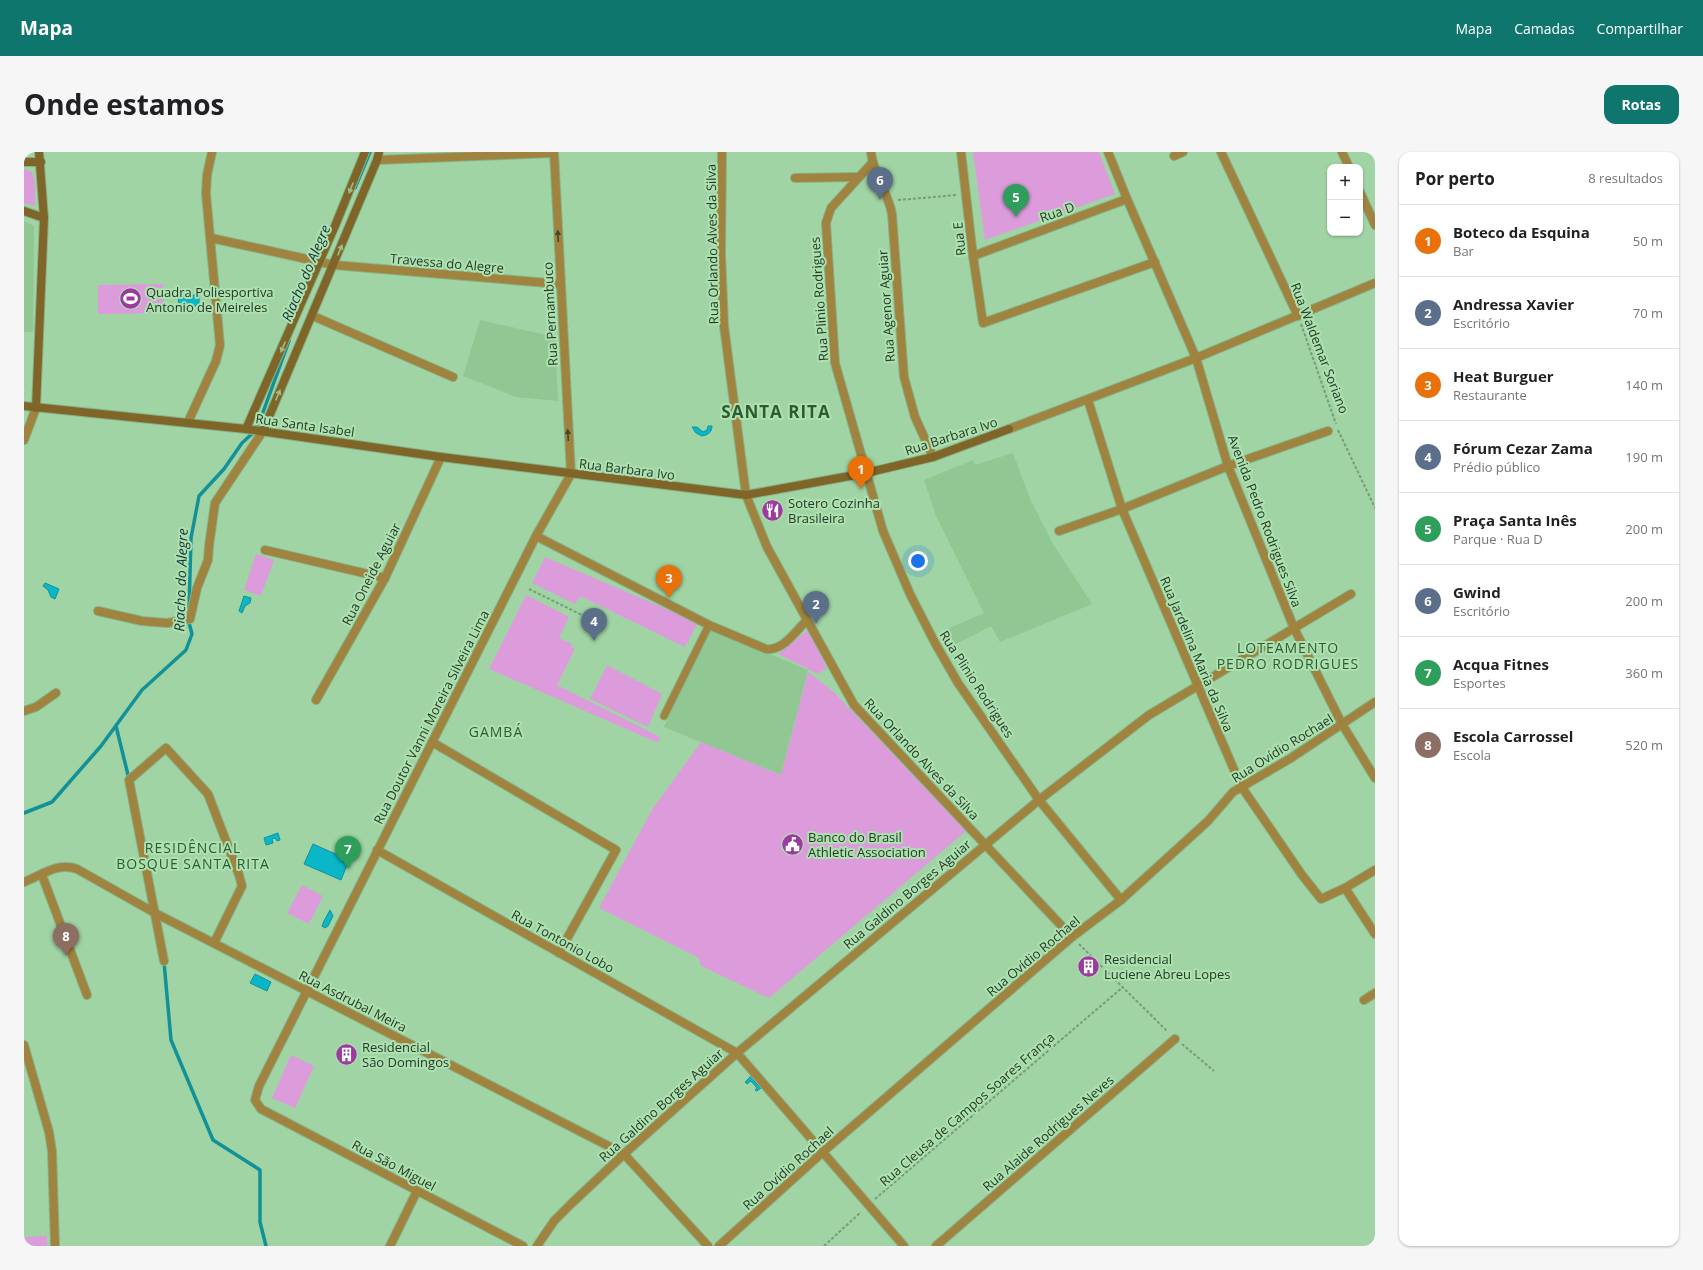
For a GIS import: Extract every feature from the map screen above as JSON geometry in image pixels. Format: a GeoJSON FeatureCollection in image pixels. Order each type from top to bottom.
{"type":"FeatureCollection","features":[{"type":"Feature","properties":{"kind":"street"},"geometry":{"type":"LineString","coordinates":[[24,440],[36,408],[44,218],[41,162],[39,152]]}},
{"type":"Feature","properties":{"kind":"street"},"geometry":{"type":"LineString","coordinates":[[188,422],[216,361],[220,345],[206,194],[212,152]]}},
{"type":"Feature","properties":{"kind":"street"},"geometry":{"type":"LineString","coordinates":[[247,429],[320,262],[364,152]]}},
{"type":"Feature","properties":{"kind":"street"},"geometry":{"type":"LineString","coordinates":[[98,611],[142,621],[167,623],[190,619],[197,588],[208,560],[215,502],[263,431],[313,316],[378,156],[554,152]]}},
{"type":"Feature","properties":{"kind":"street","name":"Rua Pernambuco"},"geometry":{"type":"LineString","coordinates":[[554,152],[571,474]]}},
{"type":"Feature","properties":{"kind":"street","name":"Rua Orlando Alves da Silva"},"geometry":{"type":"LineString","coordinates":[[722,152],[721,254],[724,326],[746,495],[767,546],[854,705],[986,843],[1072,937]]}},
{"type":"Feature","properties":{"kind":"street","name":"Rua Agenor Aguiar"},"geometry":{"type":"LineString","coordinates":[[871,152],[872,163],[889,201],[892,214],[904,377],[915,417],[933,457]]}},
{"type":"Feature","properties":{"kind":"street","name":"Rua E"},"geometry":{"type":"LineString","coordinates":[[961,152],[973,256],[983,323],[1155,262]]}},
{"type":"Feature","properties":{"kind":"street","name":"Avenida Pedro Rodrigues Silva"},"geometry":{"type":"LineString","coordinates":[[1108,152],[1196,358],[1228,466],[1294,628],[1342,724],[1375,778]]}},
{"type":"Feature","properties":{"kind":"street"},"geometry":{"type":"LineString","coordinates":[[1174,156],[1183,152]]}},
{"type":"Feature","properties":{"kind":"street","name":"Rua Waldemar Soriano"},"geometry":{"type":"LineString","coordinates":[[1221,152],[1298,316]]}},
{"type":"Feature","properties":{"kind":"street"},"geometry":{"type":"LineString","coordinates":[[1342,152],[1348,164]]}},
{"type":"Feature","properties":{"kind":"street"},"geometry":{"type":"LineString","coordinates":[[24,162],[41,162]]}},
{"type":"Feature","properties":{"kind":"street","name":"Rua Plinio Rodrigues"},"geometry":{"type":"LineString","coordinates":[[872,163],[831,208],[826,223],[835,362],[883,531],[910,594],[935,643],[958,683],[1039,800],[1121,900]]}},
{"type":"Feature","properties":{"kind":"street"},"geometry":{"type":"LineString","coordinates":[[796,178],[859,177]]}},
{"type":"Feature","properties":{"kind":"street","name":"Rua D"},"geometry":{"type":"LineString","coordinates":[[973,256],[1127,199]]}},
{"type":"Feature","properties":{"kind":"street"},"geometry":{"type":"LineString","coordinates":[[1363,199],[1375,225]]}},
{"type":"Feature","properties":{"kind":"street"},"geometry":{"type":"LineString","coordinates":[[24,211],[44,218]]}},
{"type":"Feature","properties":{"kind":"street"},"geometry":{"type":"LineString","coordinates":[[211,238],[320,262]]}},
{"type":"Feature","properties":{"kind":"street","name":"Travessa do Alegre"},"geometry":{"type":"LineString","coordinates":[[320,262],[333,265],[560,284]]}},
{"type":"Feature","properties":{"kind":"street","name":"Rua Barbara Ivo"},"geometry":{"type":"LineString","coordinates":[[571,474],[746,495],[866,473],[933,457],[1088,400],[1196,358],[1375,283]]}},
{"type":"Feature","properties":{"kind":"street"},"geometry":{"type":"LineString","coordinates":[[313,316],[453,377]]}},
{"type":"Feature","properties":{"kind":"street","name":"Rua Jardelina Maria da Silva"},"geometry":{"type":"LineString","coordinates":[[1088,400],[1122,509],[1241,786],[1320,899],[1345,888]]}},
{"type":"Feature","properties":{"kind":"street","name":"Rua Santa Isabel"},"geometry":{"type":"LineString","coordinates":[[24,406],[247,429],[571,474]]}},
{"type":"Feature","properties":{"kind":"street"},"geometry":{"type":"LineString","coordinates":[[1059,531],[1122,509],[1228,466],[1328,431]]}},
{"type":"Feature","properties":{"kind":"street","name":"Rua Oneide Aguiar"},"geometry":{"type":"LineString","coordinates":[[316,700],[384,578],[442,457]]}},
{"type":"Feature","properties":{"kind":"street","name":"Rua Doutor Vanni Moreira Silveira Lima"},"geometry":{"type":"LineString","coordinates":[[256,1103],[256,1096],[259,1086],[306,991],[536,536],[571,474]]}},
{"type":"Feature","properties":{"kind":"street"},"geometry":{"type":"LineString","coordinates":[[536,536],[709,625],[766,650],[777,649],[807,620]]}},
{"type":"Feature","properties":{"kind":"street"},"geometry":{"type":"LineString","coordinates":[[265,550],[384,578]]}},
{"type":"Feature","properties":{"kind":"street","name":"Rua Galdino Borges Aguiar"},"geometry":{"type":"LineString","coordinates":[[537,1246],[554,1221],[624,1154],[737,1053],[1039,800],[1149,715],[1351,594]]}},
{"type":"Feature","properties":{"kind":"street"},"geometry":{"type":"LineString","coordinates":[[24,711],[36,707],[56,693]]}},
{"type":"Feature","properties":{"kind":"street","name":"Rua Ovídio Rochael"},"geometry":{"type":"LineString","coordinates":[[719,1246],[824,1151],[1072,937],[1121,900],[1208,821],[1233,792],[1291,758],[1375,702]]}},
{"type":"Feature","properties":{"kind":"street"},"geometry":{"type":"LineString","coordinates":[[432,742],[616,850],[559,953]]}},
{"type":"Feature","properties":{"kind":"street"},"geometry":{"type":"LineString","coordinates":[[164,961],[129,780],[166,748],[208,794],[232,853],[241,882],[240,891],[214,943]]}},
{"type":"Feature","properties":{"kind":"street","name":"Rua Tontonio Lobo"},"geometry":{"type":"LineString","coordinates":[[377,850],[737,1053],[824,1151],[904,1246]]}},
{"type":"Feature","properties":{"kind":"street","name":"Rua Asdrubal Meira"},"geometry":{"type":"LineString","coordinates":[[24,882],[59,866],[70,866],[77,868],[214,943],[624,1154],[708,1246]]}},
{"type":"Feature","properties":{"kind":"street"},"geometry":{"type":"LineString","coordinates":[[1375,870],[1345,888],[1375,934]]}},
{"type":"Feature","properties":{"kind":"street"},"geometry":{"type":"LineString","coordinates":[[42,875],[87,995]]}},
{"type":"Feature","properties":{"kind":"street"},"geometry":{"type":"LineString","coordinates":[[1364,1000],[1375,993]]}},
{"type":"Feature","properties":{"kind":"street","name":"Rua Alaide Rodrigues Neves"},"geometry":{"type":"LineString","coordinates":[[936,1246],[1175,1039]]}},
{"type":"Feature","properties":{"kind":"street"},"geometry":{"type":"LineString","coordinates":[[24,1045],[49,1132],[52,1150],[55,1246]]}},
{"type":"Feature","properties":{"kind":"street","name":"Rua São Miguel"},"geometry":{"type":"LineString","coordinates":[[256,1103],[261,1109],[523,1246]]}},
{"type":"Feature","properties":{"kind":"street"},"geometry":{"type":"LineString","coordinates":[[390,1246],[417,1191]]}},
{"type":"Feature","properties":{"kind":"lane"},"geometry":{"type":"LineString","coordinates":[[664,716],[709,625]]}},
{"type":"Feature","properties":{"kind":"path"},"geometry":{"type":"LineString","coordinates":[[889,201],[966,194]]}},
{"type":"Feature","properties":{"kind":"path","name":"Rua Waldemar Soriano"},"geometry":{"type":"LineString","coordinates":[[1298,316],[1336,426],[1375,508]]}},
{"type":"Feature","properties":{"kind":"path"},"geometry":{"type":"LineString","coordinates":[[529,589],[586,617]]}},
{"type":"Feature","properties":{"kind":"path"},"geometry":{"type":"LineString","coordinates":[[1072,937],[1175,1039],[1214,1071]]}},
{"type":"Feature","properties":{"kind":"path","name":"Rua Cleusa de Campos Soares França"},"geometry":{"type":"LineString","coordinates":[[824,1246],[869,1204],[1123,987]]}},
{"type":"Feature","properties":{"kind":"shaded area"},"geometry":{"type":"Polygon","coordinates":[[[973,152],[1099,152],[1115,194],[985,240],[973,152]]]}},
{"type":"Feature","properties":{"kind":"shaded area"},"geometry":{"type":"Polygon","coordinates":[[[24,169],[32,172],[35,181],[35,206],[24,203],[24,169]]]}},
{"type":"Feature","properties":{"kind":"shaded area"},"geometry":{"type":"Polygon","coordinates":[[[24,221],[34,226],[33,332],[24,332],[24,221]]]}},
{"type":"Feature","properties":{"kind":"shaded area","name":"Quadra Poliesportiva Antonio de Meireles"},"geometry":{"type":"Polygon","coordinates":[[[163,284],[164,313],[98,314],[98,285],[163,284]]]}},
{"type":"Feature","properties":{"kind":"shaded area"},"geometry":{"type":"Polygon","coordinates":[[[480,320],[555,337],[558,401],[516,397],[463,376],[480,320]]]}},
{"type":"Feature","properties":{"kind":"shaded area"},"geometry":{"type":"Polygon","coordinates":[[[1013,453],[1030,499],[1053,544],[1092,604],[1000,642],[991,626],[952,646],[943,631],[984,613],[936,516],[924,480],[973,460],[975,465],[1013,453]]]}},
{"type":"Feature","properties":{"kind":"shaded area"},"geometry":{"type":"Polygon","coordinates":[[[256,554],[274,560],[261,596],[244,590],[256,554]]]}},
{"type":"Feature","properties":{"kind":"shaded area"},"geometry":{"type":"Polygon","coordinates":[[[545,557],[692,620],[697,624],[685,647],[580,596],[575,604],[532,583],[545,557]]]}},
{"type":"Feature","properties":{"kind":"shaded area"},"geometry":{"type":"Polygon","coordinates":[[[526,595],[569,617],[559,638],[572,644],[571,647],[575,649],[557,685],[660,737],[658,743],[489,669],[526,595]]]}},
{"type":"Feature","properties":{"kind":"shaded area"},"geometry":{"type":"Polygon","coordinates":[[[708,628],[808,670],[781,775],[664,727],[708,628]]]}},
{"type":"Feature","properties":{"kind":"shaded area"},"geometry":{"type":"Polygon","coordinates":[[[808,630],[827,668],[818,674],[778,654],[808,630]]]}},
{"type":"Feature","properties":{"kind":"shaded area"},"geometry":{"type":"Polygon","coordinates":[[[607,665],[662,694],[648,727],[590,699],[607,665]]]}},
{"type":"Feature","properties":{"kind":"shaded area","name":"Banco do Brasil Athletic Association"},"geometry":{"type":"Polygon","coordinates":[[[808,672],[834,692],[966,831],[769,998],[701,966],[699,958],[599,908],[653,808],[701,742],[781,775],[808,672]]]}},
{"type":"Feature","properties":{"kind":"shaded area"},"geometry":{"type":"Polygon","coordinates":[[[302,885],[323,896],[309,924],[287,913],[302,885]]]}},
{"type":"Feature","properties":{"kind":"shaded area"},"geometry":{"type":"Polygon","coordinates":[[[291,1055],[314,1066],[295,1108],[272,1098],[291,1055]]]}},
{"type":"Feature","properties":{"kind":"shaded area"},"geometry":{"type":"Polygon","coordinates":[[[47,1236],[47,1246],[24,1246],[24,1237],[47,1236]]]}},
{"type":"Feature","properties":{"kind":"water"},"geometry":{"type":"Polygon","coordinates":[[[178,295],[199,295],[199,306],[179,306],[178,295]]]}},
{"type":"Feature","properties":{"kind":"water"},"geometry":{"type":"Polygon","coordinates":[[[708,426],[712,426],[710,432],[702,436],[696,433],[692,427],[697,427],[703,432],[707,430],[708,426]]]}},
{"type":"Feature","properties":{"kind":"water"},"geometry":{"type":"Polygon","coordinates":[[[45,583],[59,589],[55,599],[51,597],[48,590],[43,586],[45,583]]]}},
{"type":"Feature","properties":{"kind":"water"},"geometry":{"type":"Polygon","coordinates":[[[244,596],[251,598],[250,603],[245,606],[242,613],[239,611],[244,596]]]}},
{"type":"Feature","properties":{"kind":"water"},"geometry":{"type":"Polygon","coordinates":[[[278,833],[280,840],[277,841],[275,838],[272,839],[273,843],[266,845],[264,838],[278,833]]]}},
{"type":"Feature","properties":{"kind":"water"},"geometry":{"type":"Polygon","coordinates":[[[313,844],[349,860],[341,880],[304,864],[313,844]]]}},
{"type":"Feature","properties":{"kind":"water"},"geometry":{"type":"Polygon","coordinates":[[[330,910],[333,916],[328,926],[325,928],[322,926],[330,910]]]}},
{"type":"Feature","properties":{"kind":"water"},"geometry":{"type":"Polygon","coordinates":[[[255,974],[271,982],[267,991],[250,983],[255,974]]]}},
{"type":"Feature","properties":{"kind":"water"},"geometry":{"type":"Polygon","coordinates":[[[752,1075],[755,1079],[754,1081],[761,1088],[757,1091],[755,1090],[757,1088],[751,1081],[747,1084],[745,1082],[752,1075]]]}},
{"type":"Feature","properties":{"kind":"waterway","name":"Riacho do Alegre"},"geometry":{"type":"LineString","coordinates":[[355,188],[370,152]]}},
{"type":"Feature","properties":{"kind":"waterway","name":"Riacho do Alegre"},"geometry":{"type":"LineString","coordinates":[[189,610],[191,538],[199,496],[224,469],[242,443],[254,432],[262,415],[289,341]]}},
{"type":"Feature","properties":{"kind":"waterway","name":"Riacho do Alegre"},"geometry":{"type":"LineString","coordinates":[[24,813],[52,802],[101,746],[142,690],[186,650],[192,634],[188,619]]}},
{"type":"Feature","properties":{"kind":"waterway"},"geometry":{"type":"LineString","coordinates":[[116,726],[129,779]]}},
{"type":"Feature","properties":{"kind":"waterway"},"geometry":{"type":"LineString","coordinates":[[164,962],[171,1040],[213,1140],[260,1170],[260,1222],[266,1246]]}},
{"type":"Feature","properties":{"kind":"place","name":"Gwind"},"geometry":{"type":"Point","coordinates":[880,200]}},
{"type":"Feature","properties":{"kind":"place","name":"Praça Santa Inês"},"geometry":{"type":"Point","coordinates":[1016,217]}},
{"type":"Feature","properties":{"kind":"place","name":"Quadra Poliesportiva Antonio de Meireles"},"geometry":{"type":"Point","coordinates":[131,299]}},
{"type":"Feature","properties":{"kind":"place","name":"Boteco da Esquina"},"geometry":{"type":"Point","coordinates":[861,489]}},
{"type":"Feature","properties":{"kind":"place","name":"Sotero Cozinha Brasileira"},"geometry":{"type":"Point","coordinates":[772,510]}},
{"type":"Feature","properties":{"kind":"place","name":"Heat Burguer"},"geometry":{"type":"Point","coordinates":[669,598]}},
{"type":"Feature","properties":{"kind":"place","name":"Andressa Xavier"},"geometry":{"type":"Point","coordinates":[816,624]}},
{"type":"Feature","properties":{"kind":"place","name":"Fórum Cezar Zama"},"geometry":{"type":"Point","coordinates":[594,641]}},
{"type":"Feature","properties":{"kind":"place","name":"Banco do Brasil Athletic Association"},"geometry":{"type":"Point","coordinates":[792,844]}},
{"type":"Feature","properties":{"kind":"place","name":"Acqua Fitnes"},"geometry":{"type":"Point","coordinates":[348,869]}},
{"type":"Feature","properties":{"kind":"place","name":"Escola Carrossel"},"geometry":{"type":"Point","coordinates":[66,956]}},
{"type":"Feature","properties":{"kind":"place","name":"Residencial Luciene Abreu Lopes"},"geometry":{"type":"Point","coordinates":[1088,966]}},
{"type":"Feature","properties":{"kind":"place","name":"Residencial São Domingos"},"geometry":{"type":"Point","coordinates":[347,1054]}},
{"type":"Feature","properties":{"kind":"district","name":"SANTA RITA"},"geometry":{"type":"Point","coordinates":[776,412]}},
{"type":"Feature","properties":{"kind":"district","name":"LOTEAMENTO PEDRO RODRIGUES"},"geometry":{"type":"Point","coordinates":[1288,656]}},
{"type":"Feature","properties":{"kind":"district","name":"GAMBÁ"},"geometry":{"type":"Point","coordinates":[496,732]}},
{"type":"Feature","properties":{"kind":"district","name":"RESIDÊNCIAL BOSQUE SANTA RITA"},"geometry":{"type":"Point","coordinates":[193,856]}}]}
